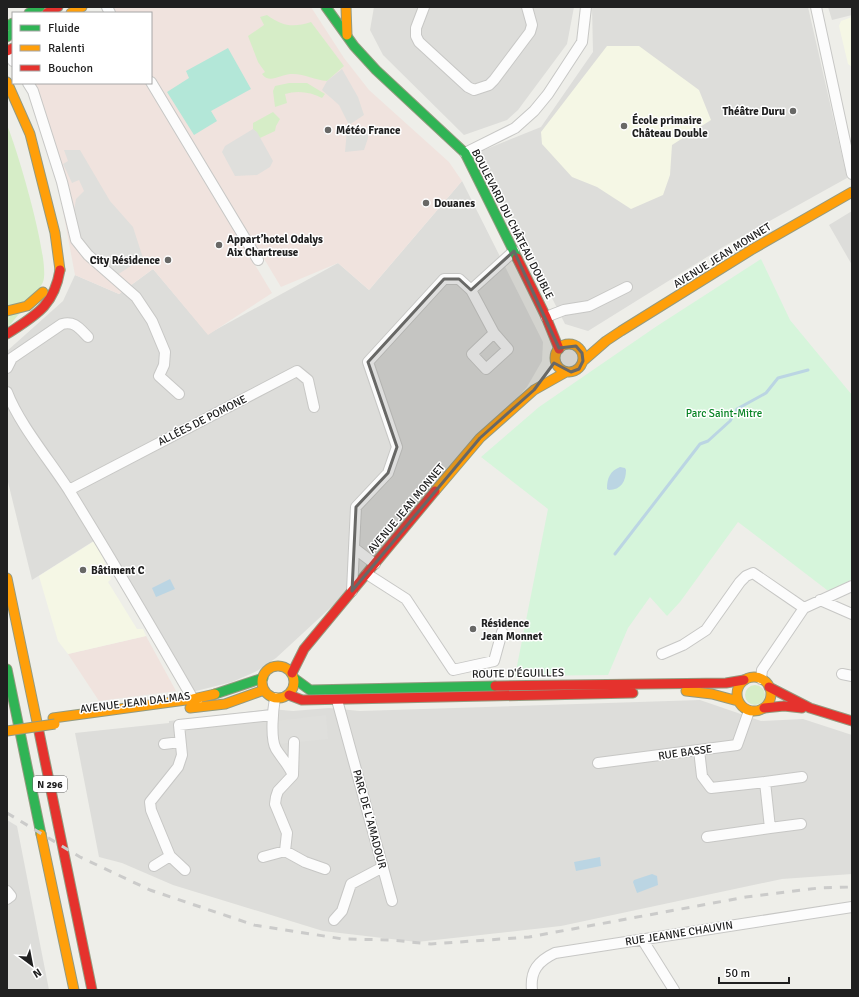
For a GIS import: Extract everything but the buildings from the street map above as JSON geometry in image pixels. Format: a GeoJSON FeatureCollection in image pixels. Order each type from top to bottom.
{"type":"FeatureCollection","features":[{"type":"Feature","properties":{"kind":"main road"},"geometry":{"type":"LineString","coordinates":[[49,12],[58,7]]}},
{"type":"Feature","properties":{"kind":"main road"},"geometry":{"type":"LineString","coordinates":[[73,12],[82,7]]}},
{"type":"Feature","properties":{"kind":"main road","name":"BOULEVARD DU CHÂTEAU DOUBLE"},"geometry":{"type":"LineString","coordinates":[[326,7],[347,34],[354,46],[376,70],[464,153],[551,327],[563,347]]}},
{"type":"Feature","properties":{"kind":"main road"},"geometry":{"type":"LineString","coordinates":[[346,7],[347,34]]}},
{"type":"Feature","properties":{"kind":"main road"},"geometry":{"type":"LineString","coordinates":[[7,82],[30,134],[55,233],[61,266],[58,284],[49,302],[33,317],[7,334]]}},
{"type":"Feature","properties":{"kind":"main road"},"geometry":{"type":"LineString","coordinates":[[11,115],[16,127]]}},
{"type":"Feature","properties":{"kind":"main road","name":"AVENUE JEAN MONNET"},"geometry":{"type":"LineString","coordinates":[[583,361],[606,342],[751,250],[852,192]]}},
{"type":"Feature","properties":{"kind":"main road"},"geometry":{"type":"LineString","coordinates":[[7,311],[19,310],[35,301],[42,294],[49,280],[51,259],[42,222]]}},
{"type":"Feature","properties":{"kind":"main road","name":"AVENUE JEAN MONNET"},"geometry":{"type":"LineString","coordinates":[[576,346],[606,342]]}},
{"type":"Feature","properties":{"kind":"main road"},"geometry":{"type":"LineString","coordinates":[[576,346],[582,353],[583,361],[575,371],[566,372],[559,368],[556,361],[563,347],[576,346]]}},
{"type":"Feature","properties":{"kind":"main road","name":"AVENUE JEAN MONNET"},"geometry":{"type":"LineString","coordinates":[[279,666],[304,649],[480,438],[534,390],[556,361]]}},
{"type":"Feature","properties":{"kind":"main road","name":"AVENUE JEAN MONNET"},"geometry":{"type":"LineString","coordinates":[[534,390],[566,372]]}},
{"type":"Feature","properties":{"kind":"main road","name":"N 296"},"geometry":{"type":"LineString","coordinates":[[7,578],[92,990]]}},
{"type":"Feature","properties":{"kind":"main road","name":"AVENUE JEAN MONNET"},"geometry":{"type":"LineString","coordinates":[[293,676],[304,649]]}},
{"type":"Feature","properties":{"kind":"main road"},"geometry":{"type":"LineString","coordinates":[[279,666],[289,669],[293,676],[292,690],[289,695],[275,698],[264,690],[263,678],[266,671],[272,667],[279,666]]}},
{"type":"Feature","properties":{"kind":"main road","name":"N 296"},"geometry":{"type":"LineString","coordinates":[[7,669],[74,990]]}},
{"type":"Feature","properties":{"kind":"main road","name":"ROUTE D'ÉGUILLES"},"geometry":{"type":"LineString","coordinates":[[293,676],[310,690],[689,682],[726,683],[744,680]]}},
{"type":"Feature","properties":{"kind":"main road","name":"AVENUE JEAN DALMAS"},"geometry":{"type":"LineString","coordinates":[[7,731],[54,721],[193,699],[221,693],[263,678]]}},
{"type":"Feature","properties":{"kind":"main road"},"geometry":{"type":"LineString","coordinates":[[810,708],[784,706],[749,711],[738,701],[737,690],[744,680],[753,678],[761,679],[769,687],[810,708],[852,722]]}},
{"type":"Feature","properties":{"kind":"main road"},"geometry":{"type":"LineString","coordinates":[[764,708],[770,698],[769,687]]}},
{"type":"Feature","properties":{"kind":"main road","name":"AVENUE JEAN DALMAS"},"geometry":{"type":"LineString","coordinates":[[7,724],[54,721],[225,704],[264,690]]}},
{"type":"Feature","properties":{"kind":"main road","name":"ROUTE D'ÉGUILLES"},"geometry":{"type":"LineString","coordinates":[[289,695],[302,700],[337,700],[698,691],[720,694],[738,701]]}},
{"type":"Feature","properties":{"kind":"street"},"geometry":{"type":"LineString","coordinates":[[424,7],[416,31],[419,42],[468,87],[474,90],[489,85],[494,80],[530,32],[532,25],[527,7]]}},
{"type":"Feature","properties":{"kind":"street"},"geometry":{"type":"LineString","coordinates":[[464,153],[515,128],[534,112],[548,94],[582,42],[586,7]]}},
{"type":"Feature","properties":{"kind":"street"},"geometry":{"type":"LineString","coordinates":[[816,7],[852,174]]}},
{"type":"Feature","properties":{"kind":"street"},"geometry":{"type":"LineString","coordinates":[[29,84],[38,104],[62,182],[76,240],[88,255],[136,297],[152,321],[165,352],[164,365],[159,376],[178,394]]}},
{"type":"Feature","properties":{"kind":"street"},"geometry":{"type":"LineString","coordinates":[[152,84],[258,260]]}},
{"type":"Feature","properties":{"kind":"street"},"geometry":{"type":"LineString","coordinates":[[471,290],[514,251]]}},
{"type":"Feature","properties":{"kind":"street","name":"AVENUE JEAN MONNET"},"geometry":{"type":"LineString","coordinates":[[352,592],[356,507],[388,473],[397,447],[368,362],[444,279],[460,279],[471,290],[494,333]]}},
{"type":"Feature","properties":{"kind":"street"},"geometry":{"type":"LineString","coordinates":[[546,317],[564,310],[589,306],[627,287]]}},
{"type":"Feature","properties":{"kind":"street"},"geometry":{"type":"LineString","coordinates":[[7,368],[12,358],[62,324],[70,322],[75,324],[88,337]]}},
{"type":"Feature","properties":{"kind":"street","name":"ALLÉES DE POMONE"},"geometry":{"type":"LineString","coordinates":[[69,490],[297,371],[308,380],[314,407]]}},
{"type":"Feature","properties":{"kind":"street"},"geometry":{"type":"LineString","coordinates":[[7,392],[17,412],[69,490],[130,590],[193,699],[205,706]]}},
{"type":"Feature","properties":{"kind":"street","name":"AVENUE JEAN MONNET"},"geometry":{"type":"LineString","coordinates":[[354,548],[375,564]]}},
{"type":"Feature","properties":{"kind":"street"},"geometry":{"type":"LineString","coordinates":[[662,654],[683,645],[706,630],[740,582],[753,573],[804,608]]}},
{"type":"Feature","properties":{"kind":"street"},"geometry":{"type":"LineString","coordinates":[[367,574],[406,599],[453,670],[494,661],[502,632]]}},
{"type":"Feature","properties":{"kind":"street"},"geometry":{"type":"LineString","coordinates":[[761,679],[762,670],[804,608],[820,600],[829,598],[852,586]]}},
{"type":"Feature","properties":{"kind":"street"},"geometry":{"type":"LineString","coordinates":[[820,600],[852,614]]}},
{"type":"Feature","properties":{"kind":"street"},"geometry":{"type":"LineString","coordinates":[[275,698],[272,715],[275,748],[286,761],[293,775]]}},
{"type":"Feature","properties":{"kind":"street","name":"PARC DE L'AMADOUR"},"geometry":{"type":"LineString","coordinates":[[337,700],[392,901]]}},
{"type":"Feature","properties":{"kind":"street","name":"RUE BASSE"},"geometry":{"type":"LineString","coordinates":[[598,763],[737,745],[749,711]]}},
{"type":"Feature","properties":{"kind":"street"},"geometry":{"type":"LineString","coordinates":[[185,870],[170,856],[151,810],[150,802],[178,767],[182,755],[179,725],[272,715]]}},
{"type":"Feature","properties":{"kind":"street"},"geometry":{"type":"LineString","coordinates":[[164,744],[180,742]]}},
{"type":"Feature","properties":{"kind":"street"},"geometry":{"type":"LineString","coordinates":[[285,851],[287,833],[275,804],[278,791],[293,775],[294,742]]}},
{"type":"Feature","properties":{"kind":"street"},"geometry":{"type":"LineString","coordinates":[[699,750],[702,776],[711,788],[802,777]]}},
{"type":"Feature","properties":{"kind":"street"},"geometry":{"type":"LineString","coordinates":[[765,782],[770,828]]}},
{"type":"Feature","properties":{"kind":"street"},"geometry":{"type":"LineString","coordinates":[[707,837],[801,824]]}},
{"type":"Feature","properties":{"kind":"street"},"geometry":{"type":"LineString","coordinates":[[263,857],[285,851],[305,862],[325,869]]}},
{"type":"Feature","properties":{"kind":"street"},"geometry":{"type":"LineString","coordinates":[[154,866],[170,856]]}},
{"type":"Feature","properties":{"kind":"street"},"geometry":{"type":"LineString","coordinates":[[334,920],[342,910],[351,884],[383,867]]}},
{"type":"Feature","properties":{"kind":"street"},"geometry":{"type":"LineString","coordinates":[[7,892],[11,896],[7,899]]}},
{"type":"Feature","properties":{"kind":"street","name":"RUE JEANNE CHAUVIN"},"geometry":{"type":"LineString","coordinates":[[532,990],[531,978],[534,969],[544,958],[555,953],[852,907]]}},
{"type":"Feature","properties":{"kind":"street"},"geometry":{"type":"LineString","coordinates":[[642,939],[674,990]]}},
{"type":"Feature","properties":{"kind":"highlighted area"},"geometry":{"type":"Polygon","coordinates":[[[514,251],[559,348],[576,346],[582,353],[583,361],[579,369],[571,372],[554,363],[534,390],[480,438],[352,591],[356,507],[388,473],[397,447],[368,362],[444,279],[459,279],[471,290],[514,251]]]}},
{"type":"Feature","properties":{"kind":"shaded area","name":"Météo France"},"geometry":{"type":"Polygon","coordinates":[[[113,7],[311,7],[344,58],[369,90],[449,162],[462,181],[369,290],[338,263],[281,287],[246,229],[244,230],[152,77],[152,12],[114,12],[113,7]]]}},
{"type":"Feature","properties":{"kind":"shaded area"},"geometry":{"type":"Polygon","coordinates":[[[374,7],[574,7],[567,44],[518,110],[507,120],[464,135],[383,55],[370,30],[374,7]]]}},
{"type":"Feature","properties":{"kind":"shaded area"},"geometry":{"type":"Polygon","coordinates":[[[592,7],[808,7],[847,178],[723,247],[588,331],[565,324],[479,152],[541,127],[593,52],[592,7]]]}},
{"type":"Feature","properties":{"kind":"shaded area"},"geometry":{"type":"Polygon","coordinates":[[[828,7],[852,7],[852,15],[832,20],[828,7]]]}},
{"type":"Feature","properties":{"kind":"shaded area"},"geometry":{"type":"Polygon","coordinates":[[[852,17],[852,67],[848,64],[839,26],[841,21],[852,17]]]}},
{"type":"Feature","properties":{"kind":"shaded area","name":"École primaire Château Double"},"geometry":{"type":"Polygon","coordinates":[[[607,46],[639,46],[699,90],[711,120],[672,145],[670,175],[663,195],[631,209],[597,187],[572,177],[542,144],[541,132],[607,46]]]}},
{"type":"Feature","properties":{"kind":"shaded area"},"geometry":{"type":"Polygon","coordinates":[[[342,69],[358,97],[364,115],[349,125],[339,105],[322,90],[327,81],[342,69]]]}},
{"type":"Feature","properties":{"kind":"shaded area"},"geometry":{"type":"Polygon","coordinates":[[[35,84],[146,84],[272,293],[208,335],[153,269],[119,294],[75,275],[48,130],[35,84]]]}},
{"type":"Feature","properties":{"kind":"shaded area"},"geometry":{"type":"Polygon","coordinates":[[[368,128],[368,138],[364,150],[345,152],[347,130],[368,128]]]}},
{"type":"Feature","properties":{"kind":"shaded area"},"geometry":{"type":"Polygon","coordinates":[[[253,129],[257,132],[273,161],[270,167],[257,175],[235,176],[222,152],[225,146],[253,129]]]}},
{"type":"Feature","properties":{"kind":"shaded area"},"geometry":{"type":"Polygon","coordinates":[[[64,150],[80,150],[110,201],[133,227],[143,258],[117,275],[94,255],[82,240],[74,211],[76,199],[84,191],[79,180],[72,183],[63,164],[68,161],[64,150]]]}},
{"type":"Feature","properties":{"kind":"shaded area"},"geometry":{"type":"Polygon","coordinates":[[[462,181],[543,342],[542,361],[527,387],[341,598],[276,658],[257,671],[232,682],[192,692],[136,591],[100,537],[32,580],[7,478],[7,351],[63,301],[75,275],[119,294],[153,269],[208,334],[338,263],[369,290],[462,181]]]}},
{"type":"Feature","properties":{"kind":"shaded area"},"geometry":{"type":"Polygon","coordinates":[[[852,211],[852,265],[829,225],[852,211]]]}},
{"type":"Feature","properties":{"kind":"shaded area"},"geometry":{"type":"Polygon","coordinates":[[[96,540],[111,579],[108,582],[137,629],[143,629],[146,636],[68,654],[58,641],[39,576],[96,540]]]}},
{"type":"Feature","properties":{"kind":"shaded area"},"geometry":{"type":"Polygon","coordinates":[[[146,636],[176,691],[99,701],[68,654],[146,636]]]}},
{"type":"Feature","properties":{"kind":"shaded area"},"geometry":{"type":"Polygon","coordinates":[[[700,700],[761,721],[803,719],[852,735],[852,874],[782,879],[561,926],[417,942],[323,931],[173,885],[122,863],[99,857],[75,733],[169,723],[169,721],[271,709],[293,711],[329,708],[360,711],[700,700]]]}},
{"type":"Feature","properties":{"kind":"shaded area"},"geometry":{"type":"Polygon","coordinates":[[[326,715],[328,739],[278,744],[276,721],[326,715]]]}},
{"type":"Feature","properties":{"kind":"shaded area"},"geometry":{"type":"Polygon","coordinates":[[[7,820],[17,826],[49,990],[7,990],[7,820]]]}},
{"type":"Feature","properties":{"kind":"green space"},"geometry":{"type":"Polygon","coordinates":[[[267,15],[278,22],[288,25],[299,25],[311,22],[344,66],[327,81],[295,74],[271,79],[265,77],[262,74],[265,72],[258,62],[248,36],[264,25],[260,17],[267,15]]]}},
{"type":"Feature","properties":{"kind":"green space"},"geometry":{"type":"Polygon","coordinates":[[[228,48],[251,89],[211,111],[217,121],[194,135],[167,92],[189,78],[186,71],[228,48]]]}},
{"type":"Feature","properties":{"kind":"green space"},"geometry":{"type":"Polygon","coordinates":[[[289,83],[307,83],[325,94],[322,98],[304,92],[285,94],[287,103],[275,107],[273,91],[275,86],[289,83]]]}},
{"type":"Feature","properties":{"kind":"green space"},"geometry":{"type":"Polygon","coordinates":[[[273,112],[280,119],[275,131],[260,138],[253,129],[253,123],[273,112]]]}},
{"type":"Feature","properties":{"kind":"green space"},"geometry":{"type":"Polygon","coordinates":[[[7,125],[18,156],[32,205],[38,230],[44,270],[43,282],[40,287],[7,329],[7,125]]]}},
{"type":"Feature","properties":{"kind":"green space","name":"Parc Saint-Mitre"},"geometry":{"type":"Polygon","coordinates":[[[761,259],[790,320],[852,395],[852,579],[831,591],[827,590],[738,522],[680,602],[667,616],[650,597],[628,628],[608,675],[515,676],[548,509],[481,457],[539,407],[657,326],[761,259]]]}},
{"type":"Feature","properties":{"kind":"green space"},"geometry":{"type":"Polygon","coordinates":[[[755,685],[762,688],[765,695],[762,702],[755,705],[748,702],[745,695],[748,688],[755,685]]]}},
{"type":"Feature","properties":{"kind":"water"},"geometry":{"type":"Polygon","coordinates":[[[620,467],[625,468],[626,470],[624,481],[620,487],[613,490],[607,489],[610,475],[620,467]]]}},
{"type":"Feature","properties":{"kind":"water"},"geometry":{"type":"Polygon","coordinates":[[[170,579],[175,589],[156,597],[152,588],[170,579]]]}},
{"type":"Feature","properties":{"kind":"water"},"geometry":{"type":"Polygon","coordinates":[[[600,857],[601,866],[576,871],[574,862],[600,857]]]}},
{"type":"Feature","properties":{"kind":"water"},"geometry":{"type":"Polygon","coordinates":[[[652,874],[657,876],[658,885],[637,893],[633,882],[634,880],[652,874]]]}},
{"type":"Feature","properties":{"kind":"waterway"},"geometry":{"type":"LineString","coordinates":[[615,554],[700,444],[708,441],[730,421],[737,409],[766,393],[778,378],[808,370]]}},
{"type":"Feature","properties":{"kind":"railway"},"geometry":{"type":"LineString","coordinates":[[7,813],[80,857],[150,890],[254,925],[343,939],[391,940],[431,944],[529,937],[746,897],[819,888],[852,887]]}},
{"type":"Feature","properties":{"kind":"traffic: fast"},"geometry":{"type":"LineString","coordinates":[[31,12],[40,7]]}},
{"type":"Feature","properties":{"kind":"traffic: fast"},"geometry":{"type":"LineString","coordinates":[[326,7],[354,46],[376,70],[465,153],[517,258]]}},
{"type":"Feature","properties":{"kind":"traffic: fast"},"geometry":{"type":"LineString","coordinates":[[7,26],[12,24]]}},
{"type":"Feature","properties":{"kind":"traffic: fast"},"geometry":{"type":"LineString","coordinates":[[7,37],[12,34]]}},
{"type":"Feature","properties":{"kind":"traffic: fast"},"geometry":{"type":"LineString","coordinates":[[7,669],[41,834]]}},
{"type":"Feature","properties":{"kind":"traffic: fast"},"geometry":{"type":"LineString","coordinates":[[215,694],[263,678]]}},
{"type":"Feature","properties":{"kind":"traffic: fast"},"geometry":{"type":"LineString","coordinates":[[295,679],[310,690],[495,686]]}},
{"type":"Feature","properties":{"kind":"traffic: slow"},"geometry":{"type":"LineString","coordinates":[[73,12],[82,7]]}},
{"type":"Feature","properties":{"kind":"traffic: slow"},"geometry":{"type":"LineString","coordinates":[[346,7],[347,35]]}},
{"type":"Feature","properties":{"kind":"traffic: slow"},"geometry":{"type":"LineString","coordinates":[[7,82],[30,134],[55,233],[60,270]]}},
{"type":"Feature","properties":{"kind":"traffic: slow"},"geometry":{"type":"LineString","coordinates":[[583,361],[606,341],[621,331],[751,250],[852,192]]}},
{"type":"Feature","properties":{"kind":"traffic: slow"},"geometry":{"type":"LineString","coordinates":[[7,311],[27,306],[43,292]]}},
{"type":"Feature","properties":{"kind":"traffic: slow"},"geometry":{"type":"LineString","coordinates":[[569,344],[579,348],[583,358],[579,368],[569,372],[559,368],[555,358],[559,348],[569,344]]}},
{"type":"Feature","properties":{"kind":"traffic: slow"},"geometry":{"type":"LineString","coordinates":[[435,491],[480,438],[534,390],[566,372]]}},
{"type":"Feature","properties":{"kind":"traffic: slow"},"geometry":{"type":"LineString","coordinates":[[7,578],[38,727]]}},
{"type":"Feature","properties":{"kind":"traffic: slow"},"geometry":{"type":"LineString","coordinates":[[281,666],[287,668],[292,673],[294,682],[292,691],[287,696],[275,698],[269,696],[264,691],[262,679],[264,673],[269,668],[281,666]]}},
{"type":"Feature","properties":{"kind":"traffic: slow"},"geometry":{"type":"LineString","coordinates":[[754,677],[760,678],[766,682],[770,688],[771,694],[770,700],[766,706],[760,710],[754,711],[748,710],[742,706],[738,700],[737,694],[738,688],[742,682],[748,678],[754,677]]}},
{"type":"Feature","properties":{"kind":"traffic: slow"},"geometry":{"type":"LineString","coordinates":[[190,708],[225,704],[264,690]]}},
{"type":"Feature","properties":{"kind":"traffic: slow"},"geometry":{"type":"LineString","coordinates":[[686,691],[712,694],[738,701]]}},
{"type":"Feature","properties":{"kind":"traffic: slow"},"geometry":{"type":"LineString","coordinates":[[53,718],[193,699],[215,694]]}},
{"type":"Feature","properties":{"kind":"traffic: slow"},"geometry":{"type":"LineString","coordinates":[[7,731],[55,724]]}},
{"type":"Feature","properties":{"kind":"traffic: slow"},"geometry":{"type":"LineString","coordinates":[[41,834],[74,990]]}},
{"type":"Feature","properties":{"kind":"traffic: jam"},"geometry":{"type":"LineString","coordinates":[[49,12],[58,7]]}},
{"type":"Feature","properties":{"kind":"traffic: jam"},"geometry":{"type":"LineString","coordinates":[[7,51],[12,48]]}},
{"type":"Feature","properties":{"kind":"traffic: jam"},"geometry":{"type":"LineString","coordinates":[[517,258],[546,317],[559,349]]}},
{"type":"Feature","properties":{"kind":"traffic: jam"},"geometry":{"type":"LineString","coordinates":[[7,334],[35,315],[48,301],[53,293],[60,270]]}},
{"type":"Feature","properties":{"kind":"traffic: jam"},"geometry":{"type":"LineString","coordinates":[[292,673],[304,649],[435,491]]}},
{"type":"Feature","properties":{"kind":"traffic: jam"},"geometry":{"type":"LineString","coordinates":[[495,686],[726,683],[744,680]]}},
{"type":"Feature","properties":{"kind":"traffic: jam"},"geometry":{"type":"LineString","coordinates":[[769,687],[810,708],[852,721]]}},
{"type":"Feature","properties":{"kind":"traffic: jam"},"geometry":{"type":"LineString","coordinates":[[289,695],[302,700],[633,693]]}},
{"type":"Feature","properties":{"kind":"traffic: jam"},"geometry":{"type":"LineString","coordinates":[[764,708],[784,706],[802,708]]}},
{"type":"Feature","properties":{"kind":"traffic: jam"},"geometry":{"type":"LineString","coordinates":[[38,727],[92,990]]}},
{"type":"Feature","properties":{"kind":"place","name":"Théâtre Duru"},"geometry":{"type":"Point","coordinates":[793,111]}},
{"type":"Feature","properties":{"kind":"place","name":"École primaire Château Double"},"geometry":{"type":"Point","coordinates":[624,126]}},
{"type":"Feature","properties":{"kind":"place","name":"Météo France"},"geometry":{"type":"Point","coordinates":[328,130]}},
{"type":"Feature","properties":{"kind":"place","name":"Douanes"},"geometry":{"type":"Point","coordinates":[426,203]}},
{"type":"Feature","properties":{"kind":"place","name":"Appart’hotel Odalys Aix Chartreuse"},"geometry":{"type":"Point","coordinates":[219,245]}},
{"type":"Feature","properties":{"kind":"place","name":"City Résidence"},"geometry":{"type":"Point","coordinates":[168,260]}},
{"type":"Feature","properties":{"kind":"place","name":"Bâtiment C"},"geometry":{"type":"Point","coordinates":[83,570]}},
{"type":"Feature","properties":{"kind":"place","name":"Résidence Jean Monnet"},"geometry":{"type":"Point","coordinates":[473,629]}}]}
